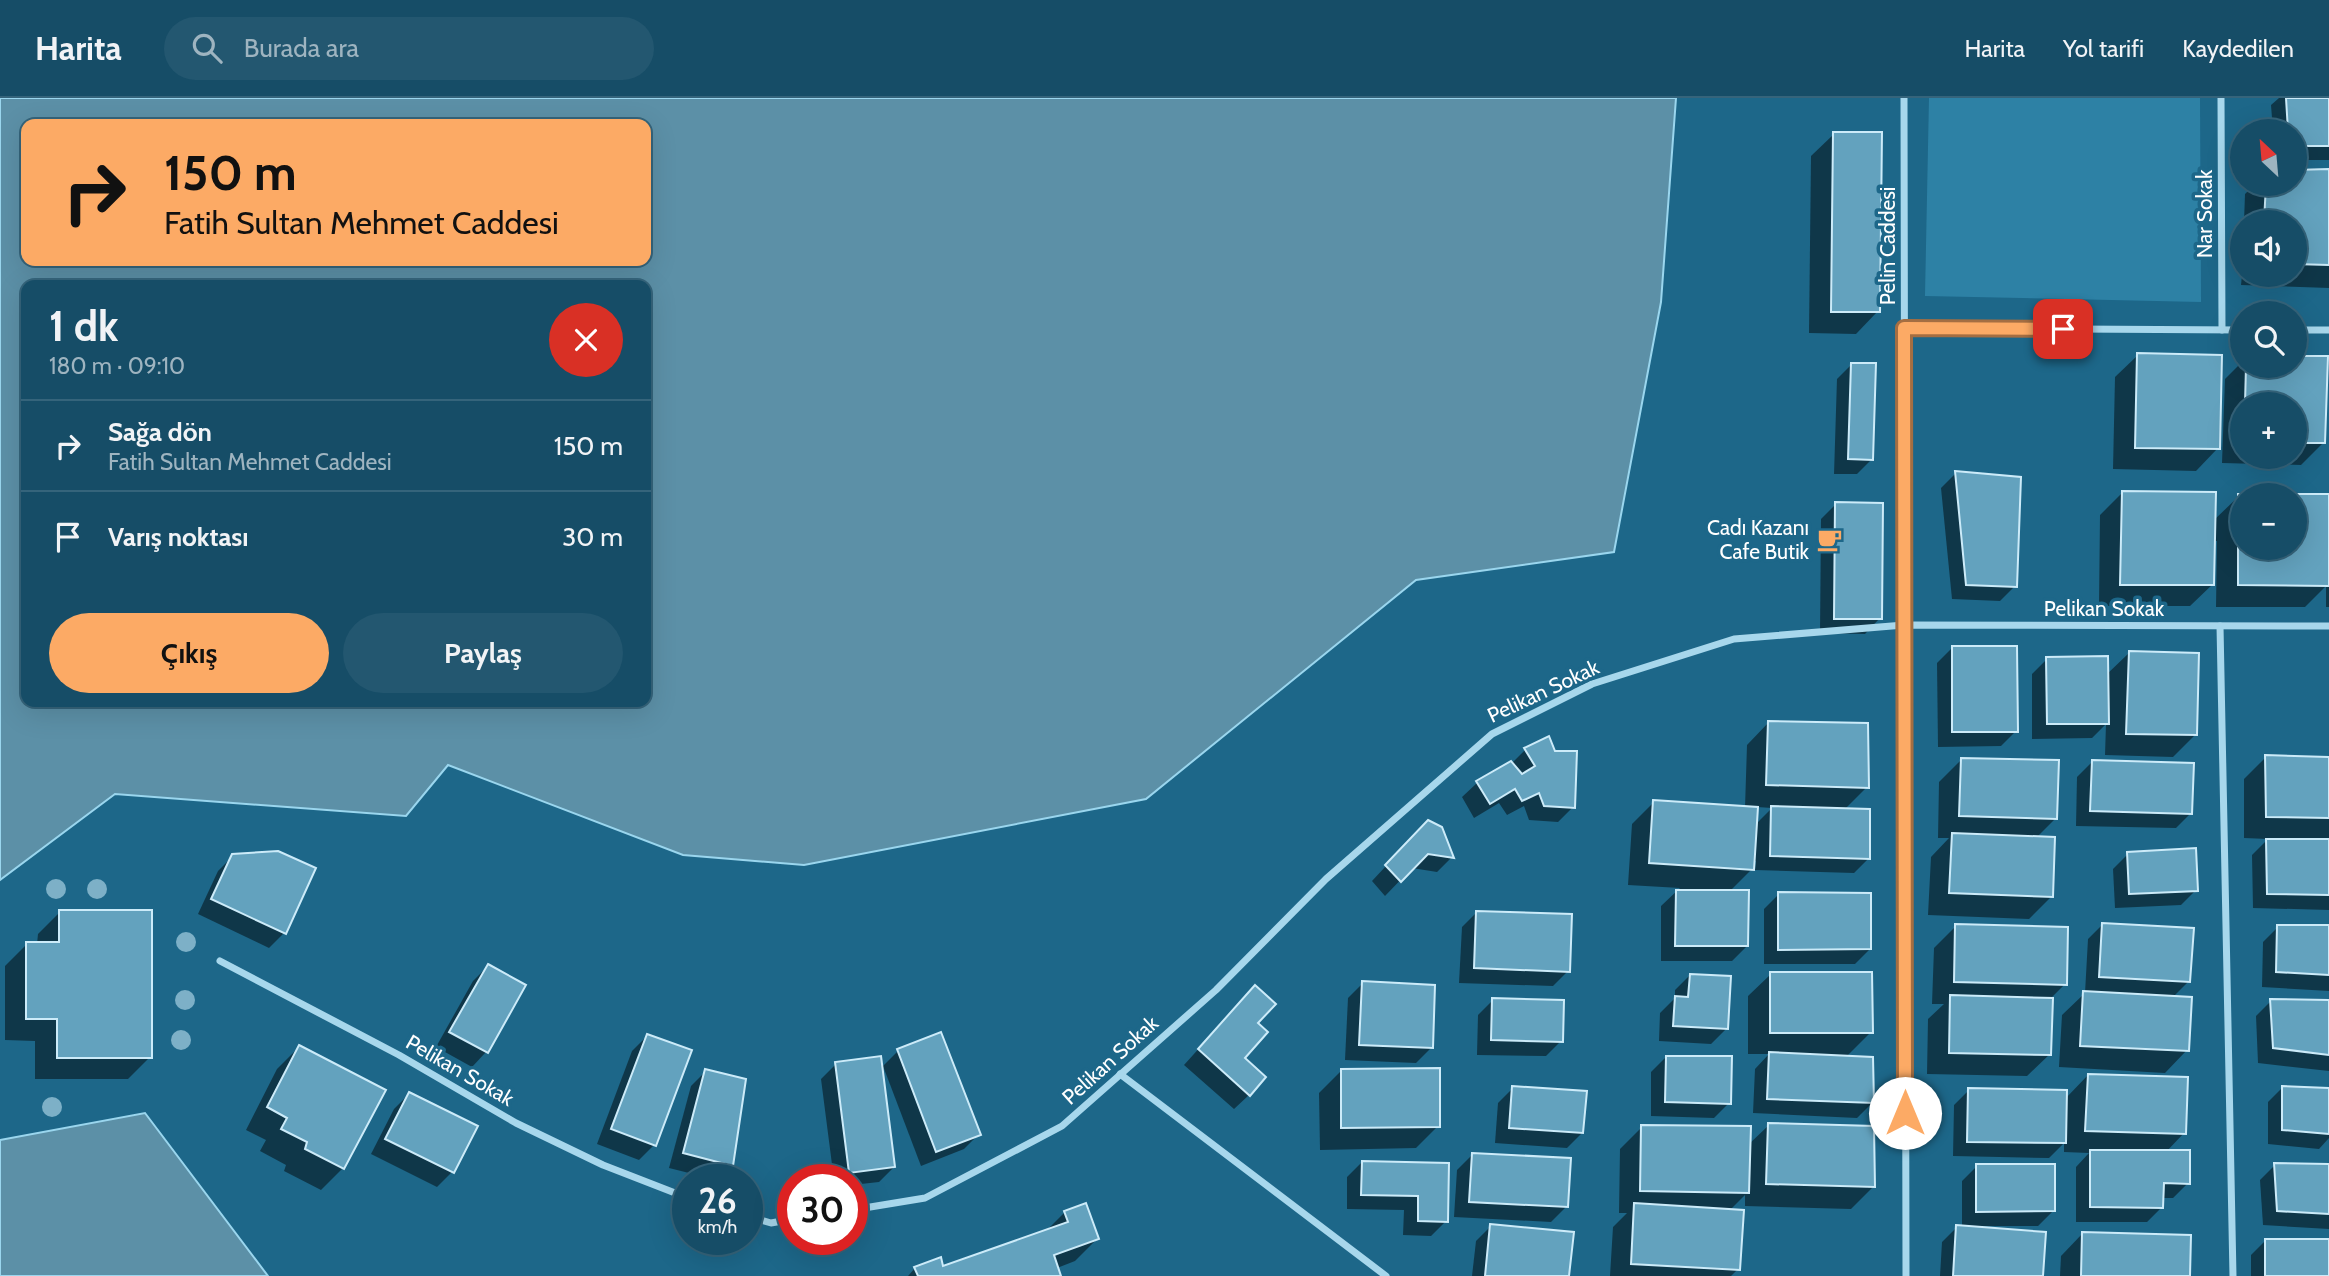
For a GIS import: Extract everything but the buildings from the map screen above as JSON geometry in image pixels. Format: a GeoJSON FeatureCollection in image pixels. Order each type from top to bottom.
{"type":"FeatureCollection","features":[{"type":"Feature","properties":{"kind":"street","name":"Pelin Caddesi"},"geometry":{"type":"LineString","coordinates":[[1905,98],[1906,1276]]}},
{"type":"Feature","properties":{"kind":"street","name":"Nar Sokak"},"geometry":{"type":"LineString","coordinates":[[2221,98],[2222,330]]}},
{"type":"Feature","properties":{"kind":"street"},"geometry":{"type":"LineString","coordinates":[[1904,328],[2230,330]]}},
{"type":"Feature","properties":{"kind":"street"},"geometry":{"type":"LineString","coordinates":[[2307,330],[2329,330]]}},
{"type":"Feature","properties":{"kind":"street","name":"Pelikan Sokak"},"geometry":{"type":"LineString","coordinates":[[868,1207],[925,1198],[1062,1126],[1216,989],[1326,879],[1492,734],[1592,684],[1734,639],[1904,625],[2329,626]]}},
{"type":"Feature","properties":{"kind":"street"},"geometry":{"type":"LineString","coordinates":[[2220,626],[2233,1276]]}},
{"type":"Feature","properties":{"kind":"street","name":"Pelikan Sokak"},"geometry":{"type":"LineString","coordinates":[[220,961],[399,1055],[516,1123],[603,1165],[672,1192]]}},
{"type":"Feature","properties":{"kind":"street"},"geometry":{"type":"LineString","coordinates":[[1121,1074],[1386,1276]]}},
{"type":"Feature","properties":{"kind":"shaded area"},"geometry":{"type":"Polygon","coordinates":[[[0,98],[1676,98],[1661,302],[1614,552],[1416,580],[1146,799],[804,865],[683,855],[448,765],[406,816],[115,794],[0,880],[0,98]]]}},
{"type":"Feature","properties":{"kind":"shaded area"},"geometry":{"type":"Polygon","coordinates":[[[1929,98],[2200,98],[2201,302],[1925,296],[1929,98]]]}},
{"type":"Feature","properties":{"kind":"shaded area"},"geometry":{"type":"Polygon","coordinates":[[[145,1113],[268,1276],[0,1276],[0,1140],[145,1113]]]}},
{"type":"Feature","properties":{"kind":"place","name":"Cadı Kazanı Cafe Butik"},"geometry":{"type":"Point","coordinates":[1829,539]}},
{"type":"Feature","properties":{"kind":"route"},"geometry":{"type":"LineString","coordinates":[[1905,1113],[1904,328],[2063,329]]}}]}
